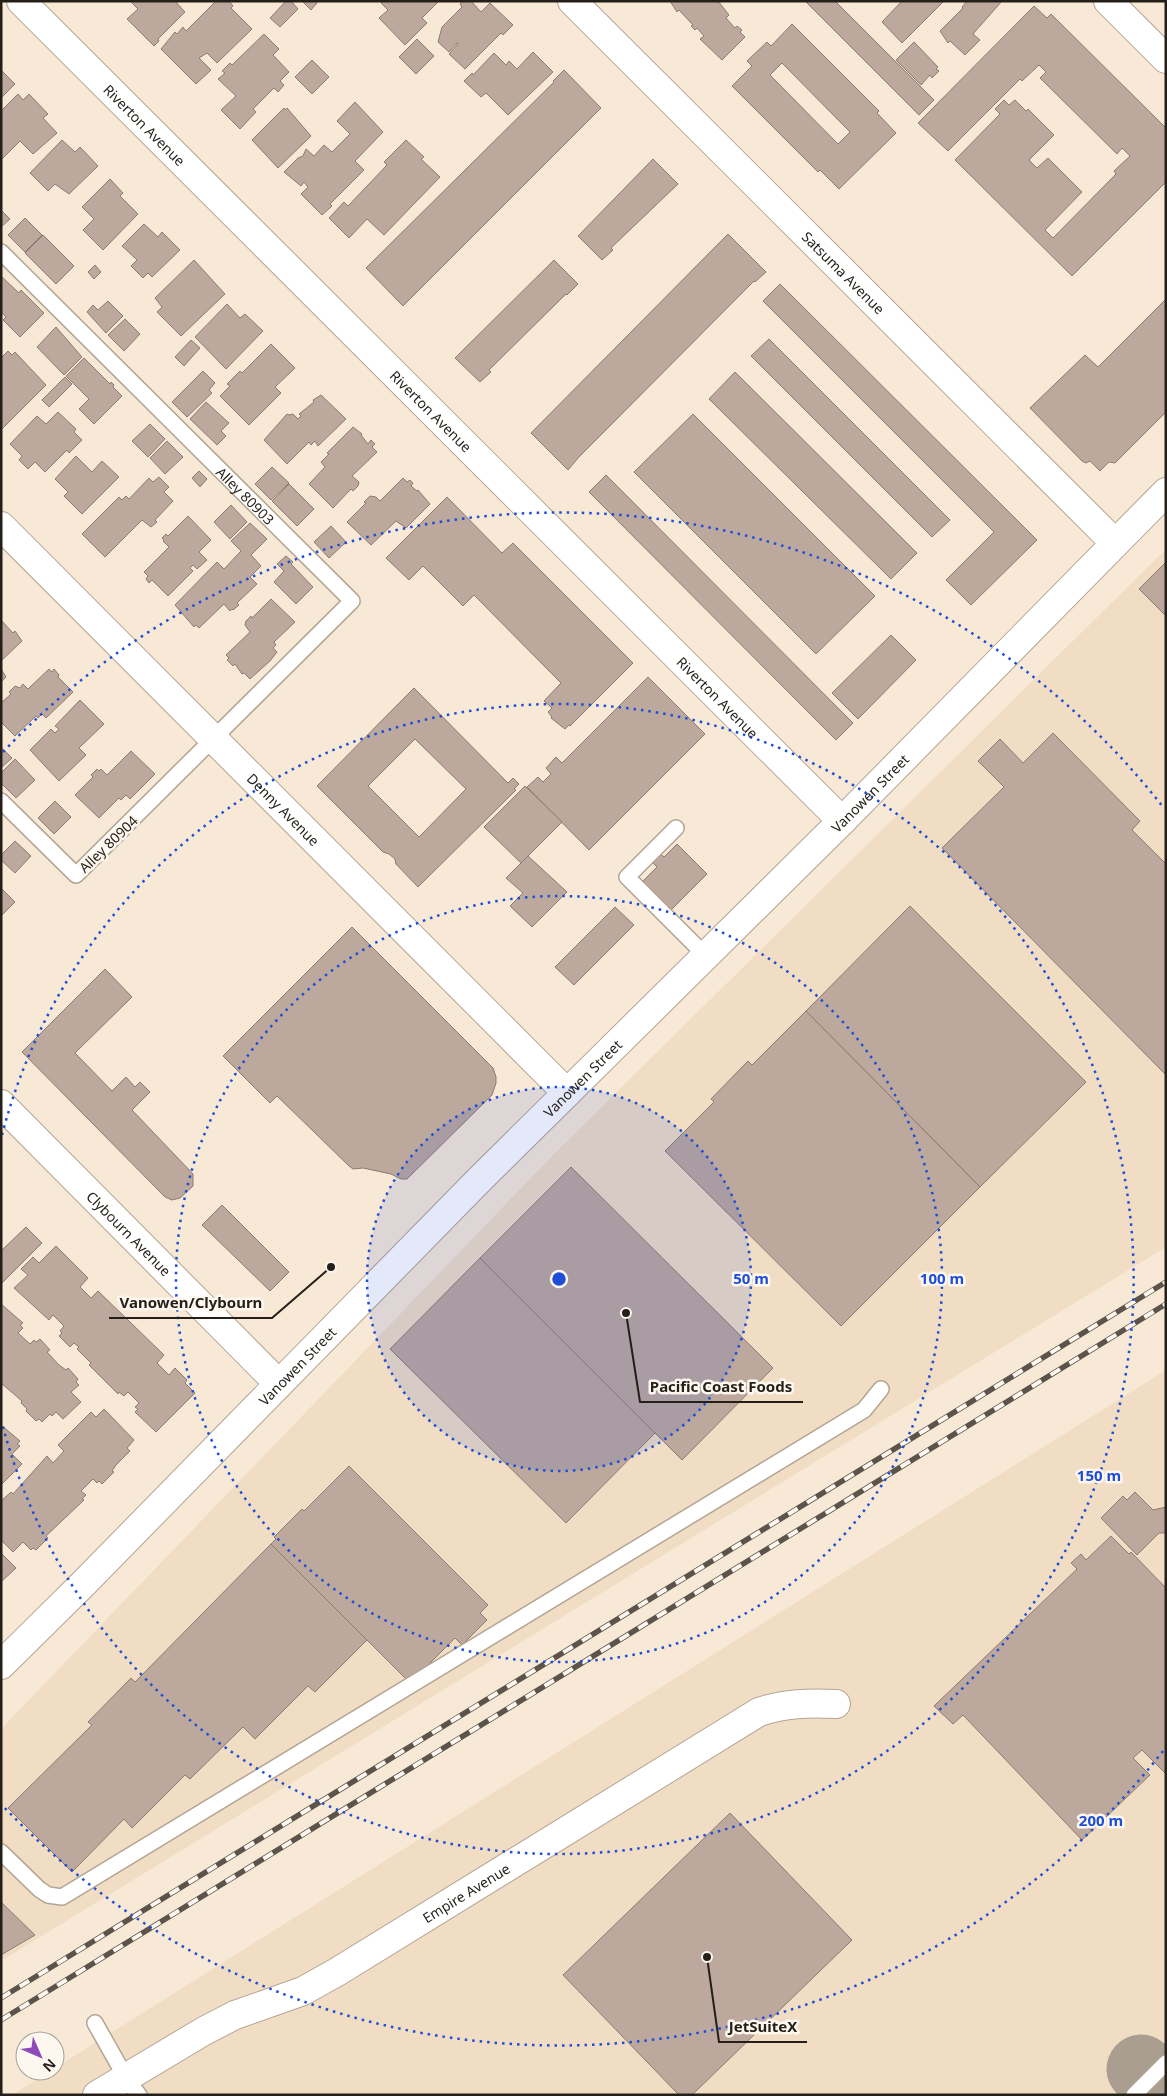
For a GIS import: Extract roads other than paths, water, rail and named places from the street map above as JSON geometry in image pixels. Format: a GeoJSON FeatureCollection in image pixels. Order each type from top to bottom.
{"type":"FeatureCollection","features":[{"type":"Feature","properties":{"kind":"street","name":"Riverton Avenue"},"geometry":{"type":"LineString","coordinates":[[21,1],[842,820]]}},
{"type":"Feature","properties":{"kind":"street","name":"Satsuma Avenue"},"geometry":{"type":"LineString","coordinates":[[572,1],[1115,543]]}},
{"type":"Feature","properties":{"kind":"street"},"geometry":{"type":"LineString","coordinates":[[1108,1],[1166,59]]}},
{"type":"Feature","properties":{"kind":"street","name":"Vanowen Street"},"geometry":{"type":"LineString","coordinates":[[1,1665],[84,1584],[567,1093],[842,820],[1166,492]]}},
{"type":"Feature","properties":{"kind":"street","name":"Denny Avenue"},"geometry":{"type":"LineString","coordinates":[[1,526],[567,1093]]}},
{"type":"Feature","properties":{"kind":"street","name":"Clybourn Avenue"},"geometry":{"type":"LineString","coordinates":[[1,1104],[279,1384]]}},
{"type":"Feature","properties":{"kind":"street","name":"Empire Avenue"},"geometry":{"type":"LineString","coordinates":[[97,2095],[132,2086],[204,2030],[235,2015],[303,1991],[337,1972],[759,1712],[781,1705],[836,1704]]}},
{"type":"Feature","properties":{"kind":"lane","name":"Alley 80903"},"geometry":{"type":"LineString","coordinates":[[1,252],[352,601],[214,740]]}},
{"type":"Feature","properties":{"kind":"lane","name":"Alley 80904"},"geometry":{"type":"LineString","coordinates":[[1,801],[76,875],[214,740]]}},
{"type":"Feature","properties":{"kind":"lane"},"geometry":{"type":"LineString","coordinates":[[676,828],[627,876],[705,955]]}},
{"type":"Feature","properties":{"kind":"lane"},"geometry":{"type":"LineString","coordinates":[[1,1852],[39,1889],[48,1895],[62,1897],[864,1410],[881,1389]]}},
{"type":"Feature","properties":{"kind":"lane"},"geometry":{"type":"LineString","coordinates":[[95,2023],[132,2086]]}},
{"type":"Feature","properties":{"kind":"lane"},"geometry":{"type":"LineString","coordinates":[[1134,2095],[1166,2063]]}},
{"type":"Feature","properties":{"kind":"railway"},"geometry":{"type":"LineString","coordinates":[[1,1998],[1166,1282]]}},
{"type":"Feature","properties":{"kind":"railway"},"geometry":{"type":"LineString","coordinates":[[1,2020],[1166,1304]]}},
{"type":"Feature","properties":{"kind":"place","name":"Vanowen/Clybourn"},"geometry":{"type":"Point","coordinates":[331,1267]}},
{"type":"Feature","properties":{"kind":"place","name":"Pacific Coast Foods"},"geometry":{"type":"Point","coordinates":[626,1313]}},
{"type":"Feature","properties":{"kind":"place","name":"JetSuiteX"},"geometry":{"type":"Point","coordinates":[707,1957]}}]}
